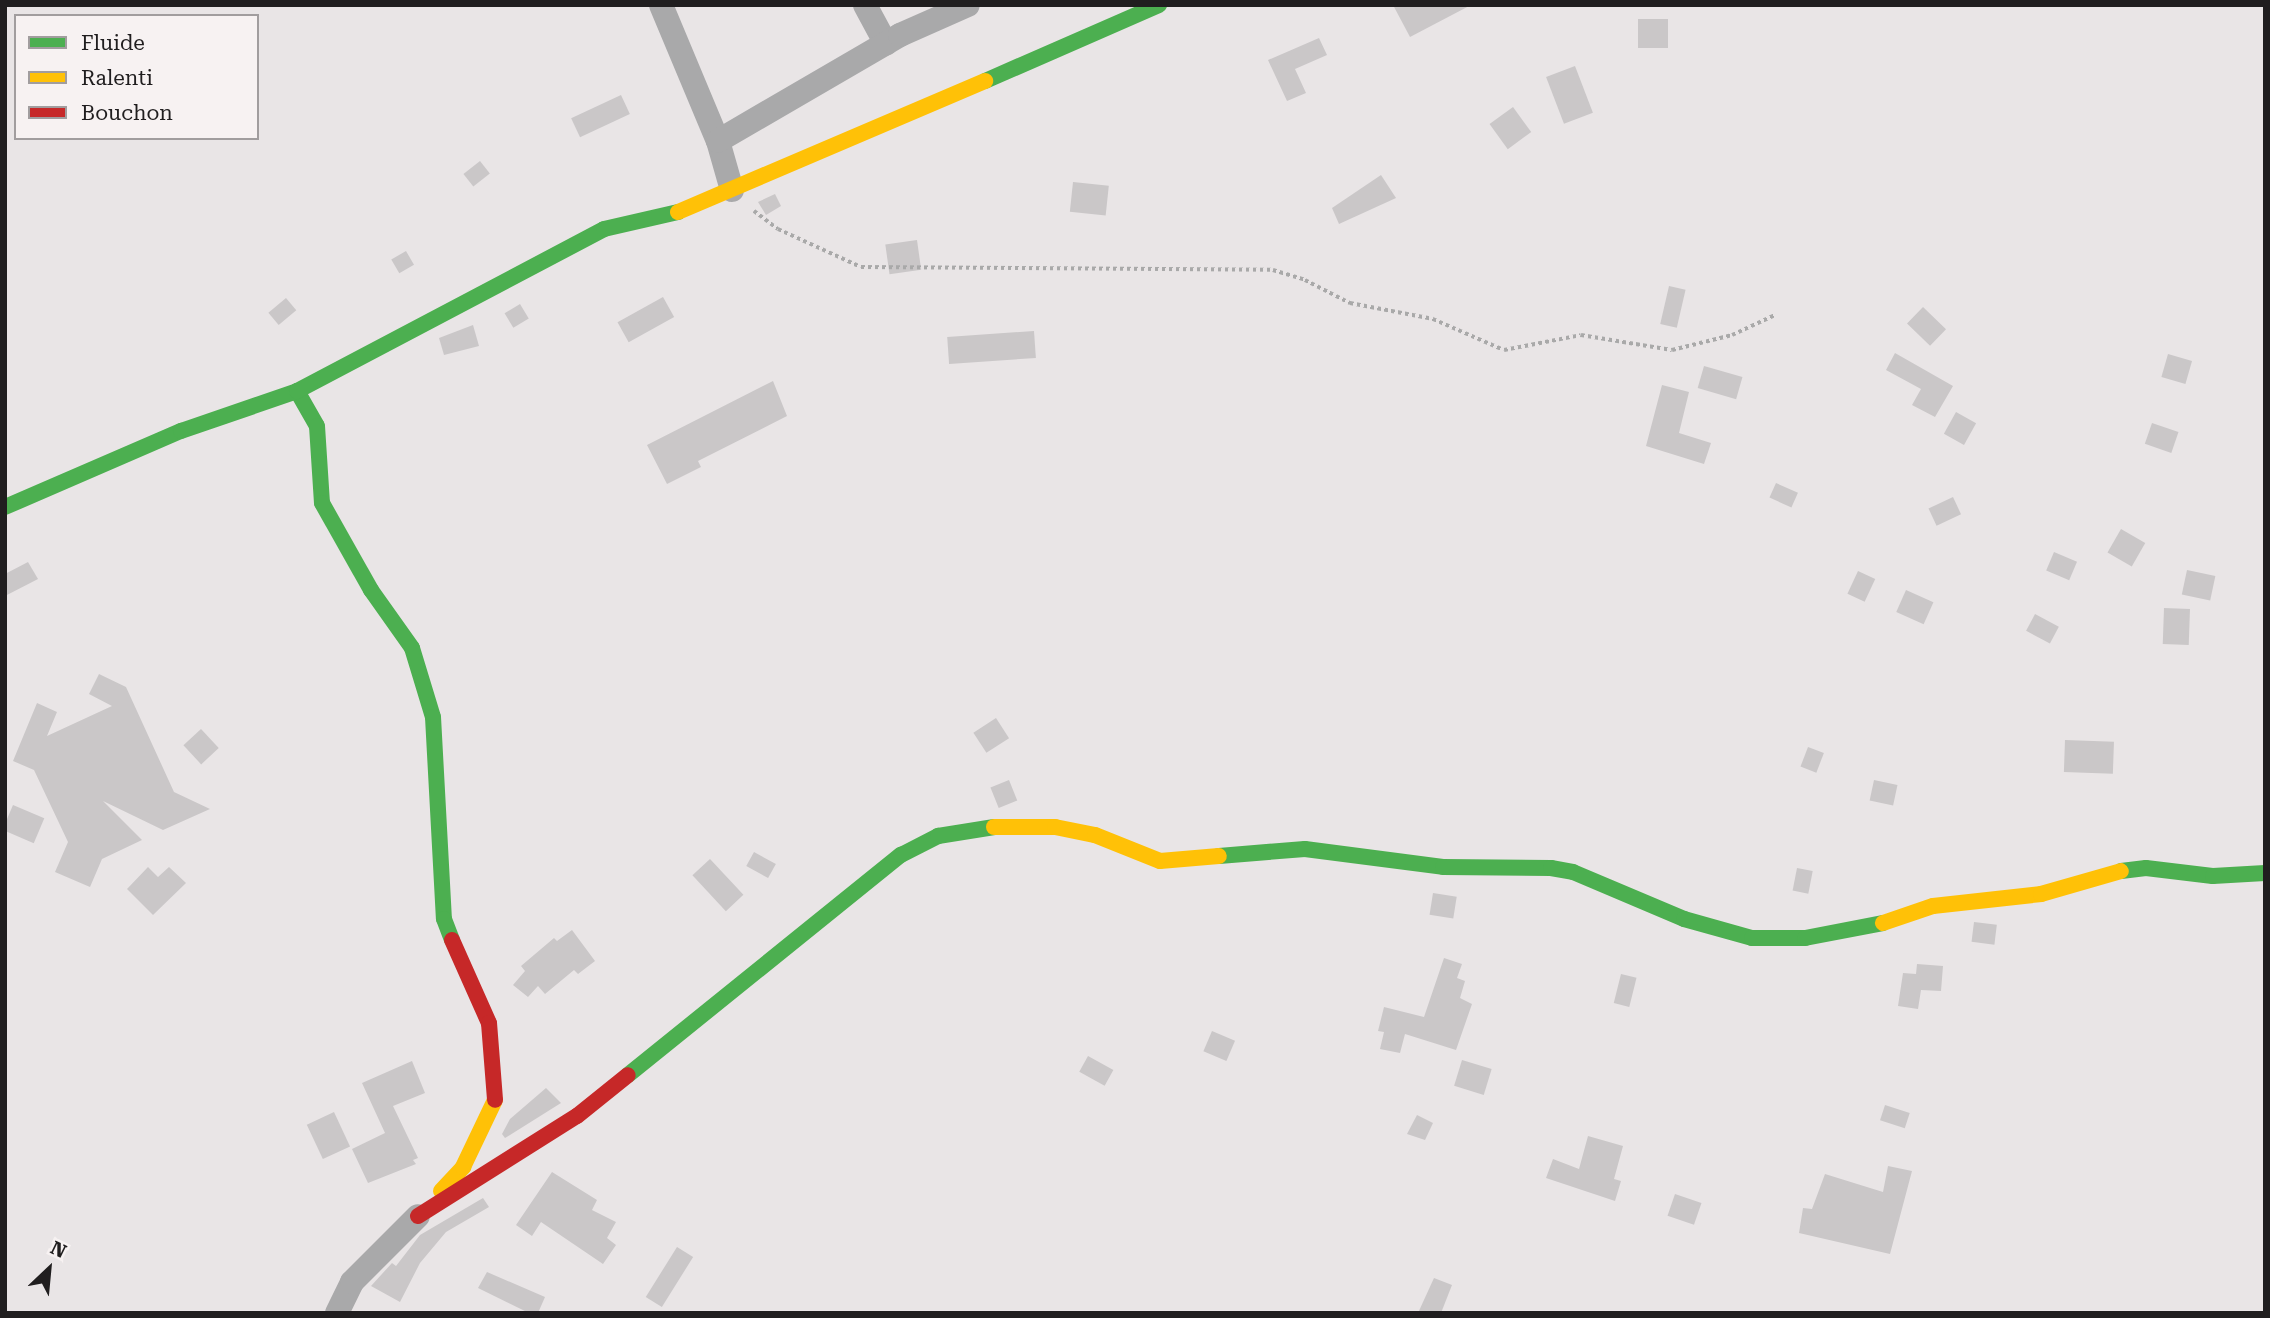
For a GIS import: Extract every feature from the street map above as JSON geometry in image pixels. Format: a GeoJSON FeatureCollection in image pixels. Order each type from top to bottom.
{"type":"FeatureCollection","features":[{"type":"Feature","properties":{"kind":"street"},"geometry":{"type":"LineString","coordinates":[[865,5],[886,44]]}},
{"type":"Feature","properties":{"kind":"street"},"geometry":{"type":"LineString","coordinates":[[718,141],[886,44],[968,5]]}},
{"type":"Feature","properties":{"kind":"street"},"geometry":{"type":"LineString","coordinates":[[5,507],[181,431],[297,391],[604,229],[695,208],[1159,5]]}},
{"type":"Feature","properties":{"kind":"street"},"geometry":{"type":"LineString","coordinates":[[665,7],[718,141],[732,190]]}},
{"type":"Feature","properties":{"kind":"street"},"geometry":{"type":"LineString","coordinates":[[297,391],[317,426],[322,503],[371,590],[412,648],[433,717],[444,919],[466,979],[489,1023],[495,1106],[463,1167],[352,1282],[337,1313]]}},
{"type":"Feature","properties":{"kind":"street"},"geometry":{"type":"LineString","coordinates":[[418,1216],[577,1116],[901,855],[938,836],[977,827],[1055,827],[1095,835],[1160,861],[1305,849],[1443,867],[1551,868],[1573,872],[1684,919],[1752,938],[1805,938],[1870,929],[1933,906],[2041,894],[2112,872],[2146,868],[2213,876],[2265,873]]}},
{"type":"Feature","properties":{"kind":"path"},"geometry":{"type":"LineString","coordinates":[[732,190],[778,229],[861,267],[1273,270],[1305,279],[1350,303],[1433,319],[1504,350],[1581,335],[1672,350],[1732,335],[1775,315]]}},
{"type":"Feature","properties":{"kind":"building"},"geometry":{"type":"Polygon","coordinates":[[[1393,5],[1471,5],[1410,37],[1393,5]]]}},
{"type":"Feature","properties":{"kind":"building"},"geometry":{"type":"Polygon","coordinates":[[[1638,19],[1668,19],[1668,48],[1638,48],[1638,19]]]}},
{"type":"Feature","properties":{"kind":"building"},"geometry":{"type":"Polygon","coordinates":[[[1319,38],[1327,55],[1295,69],[1306,93],[1287,101],[1268,60],[1319,38]]]}},
{"type":"Feature","properties":{"kind":"building"},"geometry":{"type":"Polygon","coordinates":[[[1575,66],[1593,113],[1564,124],[1546,77],[1575,66]]]}},
{"type":"Feature","properties":{"kind":"building"},"geometry":{"type":"Polygon","coordinates":[[[621,95],[630,114],[580,137],[571,118],[621,95]]]}},
{"type":"Feature","properties":{"kind":"building"},"geometry":{"type":"Polygon","coordinates":[[[1513,107],[1531,132],[1508,149],[1490,124],[1513,107]]]}},
{"type":"Feature","properties":{"kind":"building"},"geometry":{"type":"Polygon","coordinates":[[[480,161],[490,174],[473,187],[463,174],[480,161]]]}},
{"type":"Feature","properties":{"kind":"building"},"geometry":{"type":"Polygon","coordinates":[[[1381,175],[1396,198],[1339,224],[1332,208],[1381,175]]]}},
{"type":"Feature","properties":{"kind":"building"},"geometry":{"type":"Polygon","coordinates":[[[1073,182],[1109,186],[1106,216],[1070,212],[1073,182]]]}},
{"type":"Feature","properties":{"kind":"building"},"geometry":{"type":"Polygon","coordinates":[[[775,194],[781,206],[766,215],[758,202],[775,194]]]}},
{"type":"Feature","properties":{"kind":"building"},"geometry":{"type":"Polygon","coordinates":[[[917,240],[921,270],[889,274],[885,244],[917,240]]]}},
{"type":"Feature","properties":{"kind":"building"},"geometry":{"type":"Polygon","coordinates":[[[406,251],[414,265],[399,273],[391,260],[406,251]]]}},
{"type":"Feature","properties":{"kind":"building"},"geometry":{"type":"Polygon","coordinates":[[[1669,286],[1686,290],[1677,328],[1660,324],[1669,286]]]}},
{"type":"Feature","properties":{"kind":"building"},"geometry":{"type":"Polygon","coordinates":[[[663,297],[674,317],[629,342],[618,322],[663,297]]]}},
{"type":"Feature","properties":{"kind":"building"},"geometry":{"type":"Polygon","coordinates":[[[286,298],[296,310],[279,325],[268,313],[286,298]]]}},
{"type":"Feature","properties":{"kind":"building"},"geometry":{"type":"Polygon","coordinates":[[[520,304],[529,319],[513,328],[505,313],[520,304]]]}},
{"type":"Feature","properties":{"kind":"building"},"geometry":{"type":"Polygon","coordinates":[[[1923,307],[1946,329],[1930,346],[1907,324],[1923,307]]]}},
{"type":"Feature","properties":{"kind":"building"},"geometry":{"type":"Polygon","coordinates":[[[473,325],[479,346],[444,355],[439,338],[473,325]]]}},
{"type":"Feature","properties":{"kind":"building"},"geometry":{"type":"Polygon","coordinates":[[[1034,331],[1036,358],[949,364],[947,337],[1034,331]]]}},
{"type":"Feature","properties":{"kind":"building"},"geometry":{"type":"Polygon","coordinates":[[[1895,353],[1953,386],[1935,417],[1912,405],[1921,389],[1886,370],[1895,353]]]}},
{"type":"Feature","properties":{"kind":"building"},"geometry":{"type":"Polygon","coordinates":[[[2168,354],[2192,361],[2185,384],[2161,377],[2168,354]]]}},
{"type":"Feature","properties":{"kind":"building"},"geometry":{"type":"Polygon","coordinates":[[[1704,366],[1742,377],[1736,399],[1698,388],[1704,366]]]}},
{"type":"Feature","properties":{"kind":"building"},"geometry":{"type":"Polygon","coordinates":[[[773,381],[787,416],[698,461],[701,467],[667,484],[647,445],[773,381]]]}},
{"type":"Feature","properties":{"kind":"building"},"geometry":{"type":"Polygon","coordinates":[[[1662,385],[1689,392],[1679,433],[1711,443],[1704,464],[1646,446],[1662,385]]]}},
{"type":"Feature","properties":{"kind":"building"},"geometry":{"type":"Polygon","coordinates":[[[1956,412],[1976,423],[1964,445],[1944,434],[1956,412]]]}},
{"type":"Feature","properties":{"kind":"building"},"geometry":{"type":"Polygon","coordinates":[[[2152,423],[2178,432],[2171,453],[2145,444],[2152,423]]]}},
{"type":"Feature","properties":{"kind":"building"},"geometry":{"type":"Polygon","coordinates":[[[1776,483],[1798,493],[1791,507],[1769,498],[1776,483]]]}},
{"type":"Feature","properties":{"kind":"building"},"geometry":{"type":"Polygon","coordinates":[[[1953,497],[1961,514],[1937,526],[1929,508],[1953,497]]]}},
{"type":"Feature","properties":{"kind":"building"},"geometry":{"type":"Polygon","coordinates":[[[2121,529],[2145,543],[2132,566],[2108,552],[2121,529]]]}},
{"type":"Feature","properties":{"kind":"building"},"geometry":{"type":"Polygon","coordinates":[[[2054,552],[2077,562],[2069,580],[2046,570],[2054,552]]]}},
{"type":"Feature","properties":{"kind":"building"},"geometry":{"type":"Polygon","coordinates":[[[28,562],[38,579],[5,596],[5,574],[28,562]]]}},
{"type":"Feature","properties":{"kind":"building"},"geometry":{"type":"Polygon","coordinates":[[[2187,570],[2215,576],[2210,600],[2182,594],[2187,570]]]}},
{"type":"Feature","properties":{"kind":"building"},"geometry":{"type":"Polygon","coordinates":[[[1858,571],[1875,579],[1865,602],[1847,594],[1858,571]]]}},
{"type":"Feature","properties":{"kind":"building"},"geometry":{"type":"Polygon","coordinates":[[[1906,590],[1933,602],[1924,624],[1896,612],[1906,590]]]}},
{"type":"Feature","properties":{"kind":"building"},"geometry":{"type":"Polygon","coordinates":[[[2164,608],[2190,609],[2189,645],[2163,644],[2164,608]]]}},
{"type":"Feature","properties":{"kind":"building"},"geometry":{"type":"Polygon","coordinates":[[[2035,614],[2059,627],[2050,643],[2026,631],[2035,614]]]}},
{"type":"Feature","properties":{"kind":"building"},"geometry":{"type":"Polygon","coordinates":[[[99,674],[126,687],[174,792],[210,809],[163,830],[103,801],[142,840],[102,859],[90,887],[55,872],[68,842],[34,770],[13,761],[37,703],[57,712],[47,736],[112,706],[89,694],[99,674]]]}},
{"type":"Feature","properties":{"kind":"building"},"geometry":{"type":"Polygon","coordinates":[[[996,718],[1009,738],[986,753],[973,733],[996,718]]]}},
{"type":"Feature","properties":{"kind":"building"},"geometry":{"type":"Polygon","coordinates":[[[201,729],[219,748],[201,764],[183,745],[201,729]]]}},
{"type":"Feature","properties":{"kind":"building"},"geometry":{"type":"Polygon","coordinates":[[[2065,740],[2114,742],[2113,774],[2064,772],[2065,740]]]}},
{"type":"Feature","properties":{"kind":"building"},"geometry":{"type":"Polygon","coordinates":[[[1808,747],[1824,753],[1816,773],[1800,767],[1808,747]]]}},
{"type":"Feature","properties":{"kind":"building"},"geometry":{"type":"Polygon","coordinates":[[[1009,780],[1017,800],[999,808],[990,787],[1009,780]]]}},
{"type":"Feature","properties":{"kind":"building"},"geometry":{"type":"Polygon","coordinates":[[[1874,780],[1897,785],[1893,806],[1870,801],[1874,780]]]}},
{"type":"Feature","properties":{"kind":"building"},"geometry":{"type":"Polygon","coordinates":[[[13,805],[44,818],[34,843],[5,831],[13,805]]]}},
{"type":"Feature","properties":{"kind":"building"},"geometry":{"type":"Polygon","coordinates":[[[754,852],[776,864],[768,878],[746,866],[754,852]]]}},
{"type":"Feature","properties":{"kind":"building"},"geometry":{"type":"Polygon","coordinates":[[[710,859],[743,895],[726,911],[692,875],[710,859]]]}},
{"type":"Feature","properties":{"kind":"building"},"geometry":{"type":"Polygon","coordinates":[[[148,867],[158,877],[169,867],[186,883],[153,915],[127,889],[148,867]]]}},
{"type":"Feature","properties":{"kind":"building"},"geometry":{"type":"Polygon","coordinates":[[[1797,868],[1813,871],[1808,894],[1793,891],[1797,868]]]}},
{"type":"Feature","properties":{"kind":"building"},"geometry":{"type":"Polygon","coordinates":[[[1433,893],[1457,897],[1453,918],[1430,915],[1433,893]]]}},
{"type":"Feature","properties":{"kind":"building"},"geometry":{"type":"Polygon","coordinates":[[[1974,922],[1997,925],[1994,945],[1972,942],[1974,922]]]}},
{"type":"Feature","properties":{"kind":"building"},"geometry":{"type":"Polygon","coordinates":[[[572,930],[595,961],[578,974],[574,970],[545,994],[538,986],[528,997],[513,985],[525,971],[521,966],[554,938],[557,941],[572,930]]]}},
{"type":"Feature","properties":{"kind":"building"},"geometry":{"type":"Polygon","coordinates":[[[1444,958],[1462,964],[1457,978],[1465,981],[1460,998],[1472,1004],[1456,1050],[1405,1034],[1400,1053],[1380,1049],[1384,1032],[1378,1031],[1384,1007],[1424,1017],[1444,958]]]}},
{"type":"Feature","properties":{"kind":"building"},"geometry":{"type":"Polygon","coordinates":[[[1917,964],[1943,966],[1941,991],[1921,990],[1918,1009],[1898,1006],[1903,973],[1916,974],[1917,964]]]}},
{"type":"Feature","properties":{"kind":"building"},"geometry":{"type":"Polygon","coordinates":[[[1621,974],[1637,978],[1629,1007],[1614,1003],[1621,974]]]}},
{"type":"Feature","properties":{"kind":"building"},"geometry":{"type":"Polygon","coordinates":[[[1212,1031],[1235,1041],[1226,1061],[1203,1051],[1212,1031]]]}},
{"type":"Feature","properties":{"kind":"building"},"geometry":{"type":"Polygon","coordinates":[[[1088,1056],[1113,1070],[1105,1086],[1079,1072],[1088,1056]]]}},
{"type":"Feature","properties":{"kind":"building"},"geometry":{"type":"Polygon","coordinates":[[[1462,1060],[1492,1069],[1484,1095],[1454,1086],[1462,1060]]]}},
{"type":"Feature","properties":{"kind":"building"},"geometry":{"type":"Polygon","coordinates":[[[412,1061],[425,1093],[393,1106],[418,1158],[413,1160],[416,1164],[368,1183],[352,1149],[385,1133],[362,1083],[412,1061]]]}},
{"type":"Feature","properties":{"kind":"building"},"geometry":{"type":"Polygon","coordinates":[[[546,1088],[561,1103],[505,1138],[502,1134],[510,1119],[546,1088]]]}},
{"type":"Feature","properties":{"kind":"building"},"geometry":{"type":"Polygon","coordinates":[[[1885,1105],[1910,1113],[1905,1128],[1880,1120],[1885,1105]]]}},
{"type":"Feature","properties":{"kind":"building"},"geometry":{"type":"Polygon","coordinates":[[[334,1112],[350,1146],[323,1159],[307,1125],[334,1112]]]}},
{"type":"Feature","properties":{"kind":"building"},"geometry":{"type":"Polygon","coordinates":[[[1417,1115],[1433,1123],[1425,1140],[1407,1134],[1417,1115]]]}},
{"type":"Feature","properties":{"kind":"building"},"geometry":{"type":"Polygon","coordinates":[[[1588,1136],[1623,1146],[1614,1179],[1621,1181],[1615,1201],[1546,1178],[1553,1159],[1579,1169],[1588,1136]]]}},
{"type":"Feature","properties":{"kind":"building"},"geometry":{"type":"Polygon","coordinates":[[[1888,1166],[1912,1171],[1890,1254],[1799,1233],[1803,1208],[1812,1209],[1825,1174],[1883,1192],[1888,1166]]]}},
{"type":"Feature","properties":{"kind":"building"},"geometry":{"type":"Polygon","coordinates":[[[552,1172],[597,1200],[592,1210],[616,1222],[607,1238],[616,1245],[603,1264],[541,1222],[532,1236],[516,1225],[552,1172]]]}},
{"type":"Feature","properties":{"kind":"building"},"geometry":{"type":"Polygon","coordinates":[[[1675,1194],[1701,1203],[1694,1225],[1668,1216],[1675,1194]]]}},
{"type":"Feature","properties":{"kind":"building"},"geometry":{"type":"Polygon","coordinates":[[[483,1198],[489,1207],[446,1232],[420,1263],[400,1302],[371,1286],[392,1263],[396,1266],[420,1235],[483,1198]]]}},
{"type":"Feature","properties":{"kind":"building"},"geometry":{"type":"Polygon","coordinates":[[[677,1247],[693,1257],[662,1307],[646,1297],[677,1247]]]}},
{"type":"Feature","properties":{"kind":"building"},"geometry":{"type":"Polygon","coordinates":[[[487,1272],[545,1297],[538,1313],[529,1313],[478,1288],[487,1272]]]}},
{"type":"Feature","properties":{"kind":"building"},"geometry":{"type":"Polygon","coordinates":[[[1434,1278],[1452,1285],[1441,1313],[1418,1313],[1434,1278]]]}},
{"type":"Feature","properties":{"kind":"traffic: fast"},"geometry":{"type":"LineString","coordinates":[[985,81],[1159,5]]}},
{"type":"Feature","properties":{"kind":"traffic: fast"},"geometry":{"type":"LineString","coordinates":[[5,507],[181,431],[297,391],[604,229],[678,212]]}},
{"type":"Feature","properties":{"kind":"traffic: fast"},"geometry":{"type":"LineString","coordinates":[[297,391],[317,426],[322,503],[371,590],[412,648],[433,717],[444,919],[452,940]]}},
{"type":"Feature","properties":{"kind":"traffic: fast"},"geometry":{"type":"LineString","coordinates":[[628,1075],[901,855],[938,836],[994,827]]}},
{"type":"Feature","properties":{"kind":"traffic: fast"},"geometry":{"type":"LineString","coordinates":[[1219,856],[1305,849],[1443,867],[1551,868],[1573,872],[1684,919],[1752,938],[1805,938],[1883,923]]}},
{"type":"Feature","properties":{"kind":"traffic: fast"},"geometry":{"type":"LineString","coordinates":[[2121,871],[2146,868],[2213,876],[2265,873]]}},
{"type":"Feature","properties":{"kind":"traffic: slow"},"geometry":{"type":"LineString","coordinates":[[678,212],[985,81]]}},
{"type":"Feature","properties":{"kind":"traffic: slow"},"geometry":{"type":"LineString","coordinates":[[994,827],[1055,827],[1095,835],[1160,861],[1219,856]]}},
{"type":"Feature","properties":{"kind":"traffic: slow"},"geometry":{"type":"LineString","coordinates":[[1883,923],[1933,906],[2041,894],[2121,871]]}},
{"type":"Feature","properties":{"kind":"traffic: slow"},"geometry":{"type":"LineString","coordinates":[[441,1191],[463,1167],[495,1100]]}},
{"type":"Feature","properties":{"kind":"traffic: jam"},"geometry":{"type":"LineString","coordinates":[[452,940],[489,1023],[495,1100]]}},
{"type":"Feature","properties":{"kind":"traffic: jam"},"geometry":{"type":"LineString","coordinates":[[418,1216],[577,1116],[628,1075]]}}]}
